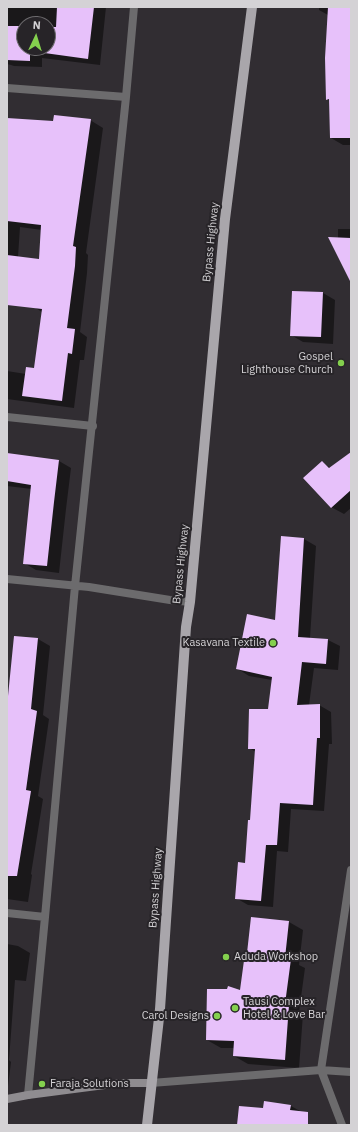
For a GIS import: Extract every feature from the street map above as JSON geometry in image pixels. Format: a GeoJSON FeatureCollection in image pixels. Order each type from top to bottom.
{"type":"FeatureCollection","features":[{"type":"Feature","properties":{"kind":"main road","name":"Bypass Highway"},"geometry":{"type":"LineString","coordinates":[[147,1125],[160,1009],[186,627],[190,602],[225,219],[252,7]]}},
{"type":"Feature","properties":{"kind":"street"},"geometry":{"type":"LineString","coordinates":[[28,1095],[46,917],[75,586],[134,7]]}},
{"type":"Feature","properties":{"kind":"street"},"geometry":{"type":"LineString","coordinates":[[7,88],[126,97]]}},
{"type":"Feature","properties":{"kind":"street"},"geometry":{"type":"LineString","coordinates":[[7,418],[92,426]]}},
{"type":"Feature","properties":{"kind":"street"},"geometry":{"type":"LineString","coordinates":[[7,579],[75,586],[190,602]]}},
{"type":"Feature","properties":{"kind":"street"},"geometry":{"type":"LineString","coordinates":[[342,1125],[322,1070],[351,870]]}},
{"type":"Feature","properties":{"kind":"street"},"geometry":{"type":"LineString","coordinates":[[7,913],[46,917]]}},
{"type":"Feature","properties":{"kind":"street"},"geometry":{"type":"LineString","coordinates":[[7,1099],[120,1083],[151,1083],[322,1070],[351,1072]]}},
{"type":"Feature","properties":{"kind":"building"},"geometry":{"type":"Polygon","coordinates":[[[57,7],[94,7],[88,59],[56,55],[57,7]]]}},
{"type":"Feature","properties":{"kind":"building"},"geometry":{"type":"Polygon","coordinates":[[[328,7],[351,7],[351,138],[330,138],[329,99],[326,100],[325,58],[328,7]]]}},
{"type":"Feature","properties":{"kind":"building"},"geometry":{"type":"Polygon","coordinates":[[[7,26],[16,26],[16,56],[30,56],[30,61],[7,60],[7,26]]]}},
{"type":"Feature","properties":{"kind":"building"},"geometry":{"type":"Polygon","coordinates":[[[54,115],[91,119],[73,246],[76,247],[75,266],[67,328],[75,329],[72,354],[68,353],[62,401],[22,396],[26,367],[34,368],[42,309],[7,305],[7,255],[39,259],[41,225],[7,221],[7,118],[53,121],[54,115]]]}},
{"type":"Feature","properties":{"kind":"building"},"geometry":{"type":"Polygon","coordinates":[[[328,237],[351,238],[351,283],[328,237]]]}},
{"type":"Feature","properties":{"kind":"building"},"geometry":{"type":"Polygon","coordinates":[[[292,291],[323,292],[321,337],[290,336],[292,291]]]}},
{"type":"Feature","properties":{"kind":"building"},"geometry":{"type":"Polygon","coordinates":[[[351,452],[351,490],[331,508],[303,478],[322,461],[329,468],[351,452]]]}},
{"type":"Feature","properties":{"kind":"building"},"geometry":{"type":"Polygon","coordinates":[[[7,453],[59,460],[47,566],[23,564],[31,485],[7,481],[7,453]]]}},
{"type":"Feature","properties":{"kind":"building"},"geometry":{"type":"Polygon","coordinates":[[[281,536],[304,538],[298,637],[328,639],[326,664],[302,662],[297,705],[320,704],[320,738],[317,738],[313,805],[280,803],[277,845],[266,845],[261,901],[235,899],[238,862],[245,863],[248,820],[250,820],[255,749],[248,749],[249,709],[268,709],[272,677],[236,669],[247,614],[275,620],[281,536]]]}},
{"type":"Feature","properties":{"kind":"building"},"geometry":{"type":"Polygon","coordinates":[[[14,636],[38,638],[31,709],[37,711],[26,790],[31,791],[17,876],[7,876],[7,706],[14,636]]]}},
{"type":"Feature","properties":{"kind":"building"},"geometry":{"type":"Polygon","coordinates":[[[251,917],[289,921],[285,958],[291,959],[285,1004],[289,1005],[285,1060],[233,1056],[234,1041],[206,1040],[207,989],[227,989],[228,986],[240,990],[245,953],[247,953],[251,917]]]}},
{"type":"Feature","properties":{"kind":"building"},"geometry":{"type":"Polygon","coordinates":[[[264,1101],[291,1105],[290,1110],[308,1112],[308,1125],[237,1125],[239,1106],[263,1108],[264,1101]]]}},
{"type":"Feature","properties":{"kind":"place","name":"Gospel Lighthouse Church"},"geometry":{"type":"Point","coordinates":[341,363]}},
{"type":"Feature","properties":{"kind":"place","name":"Kasavana Textile"},"geometry":{"type":"Point","coordinates":[273,643]}},
{"type":"Feature","properties":{"kind":"place","name":"Aduda Workshop"},"geometry":{"type":"Point","coordinates":[226,957]}},
{"type":"Feature","properties":{"kind":"place","name":"Tausi Complex Hotel & Love Bar"},"geometry":{"type":"Point","coordinates":[235,1008]}},
{"type":"Feature","properties":{"kind":"place","name":"Carol Designs"},"geometry":{"type":"Point","coordinates":[217,1016]}},
{"type":"Feature","properties":{"kind":"place","name":"Faraja Solutions"},"geometry":{"type":"Point","coordinates":[42,1084]}}]}
